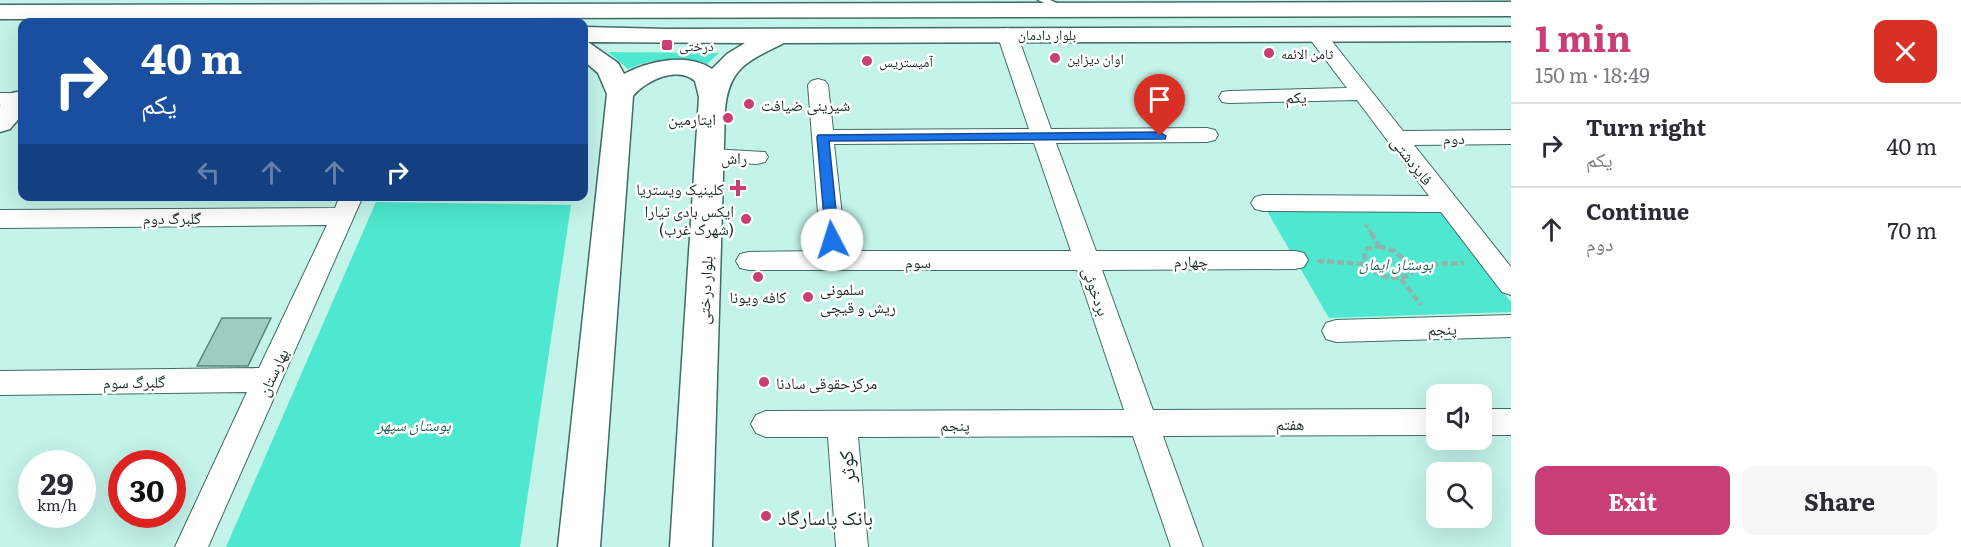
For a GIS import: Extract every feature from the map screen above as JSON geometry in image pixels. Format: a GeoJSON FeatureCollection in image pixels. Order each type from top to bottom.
{"type":"FeatureCollection","features":[{"type":"Feature","properties":{"kind":"main road"},"geometry":{"type":"LineString","coordinates":[[300,0],[353,12]]}},
{"type":"Feature","properties":{"kind":"main road","name":"بلوار دادمان"},"geometry":{"type":"LineString","coordinates":[[0,12],[353,12],[1053,4],[1511,9]]}},
{"type":"Feature","properties":{"kind":"main road"},"geometry":{"type":"LineString","coordinates":[[0,32],[18,32]]}},
{"type":"Feature","properties":{"kind":"main road","name":"بلوار دادمان"},"geometry":{"type":"LineString","coordinates":[[588,34],[1511,34]]}},
{"type":"Feature","properties":{"kind":"main road","name":"بلوار درختی"},"geometry":{"type":"LineString","coordinates":[[691,547],[712,96],[720,73],[728,65],[743,54],[783,35]]}},
{"type":"Feature","properties":{"kind":"main road"},"geometry":{"type":"LineString","coordinates":[[579,547],[620,94],[609,69],[588,50]]}},
{"type":"Feature","properties":{"kind":"main road"},"geometry":{"type":"LineString","coordinates":[[620,94],[633,81],[644,75],[672,68],[689,69],[701,73],[706,77],[712,96]]}},
{"type":"Feature","properties":{"kind":"main road"},"geometry":{"type":"LineString","coordinates":[[0,123],[18,103]]}},
{"type":"Feature","properties":{"kind":"street","name":"بردخوئی"},"geometry":{"type":"LineString","coordinates":[[1007,34],[1186,547]]}},
{"type":"Feature","properties":{"kind":"street","name":"فایزدشتی"},"geometry":{"type":"LineString","coordinates":[[1316,34],[1511,285]]}},
{"type":"Feature","properties":{"kind":"street"},"geometry":{"type":"LineString","coordinates":[[818,85],[834,261]]}},
{"type":"Feature","properties":{"kind":"street","name":"یکم"},"geometry":{"type":"LineString","coordinates":[[1229,97],[1363,94]]}},
{"type":"Feature","properties":{"kind":"street"},"geometry":{"type":"LineString","coordinates":[[0,99],[18,99]]}},
{"type":"Feature","properties":{"kind":"street"},"geometry":{"type":"LineString","coordinates":[[823,137],[1044,138],[1207,135]]}},
{"type":"Feature","properties":{"kind":"street","name":"دوم"},"geometry":{"type":"LineString","coordinates":[[1396,138],[1511,137]]}},
{"type":"Feature","properties":{"kind":"street","name":"راش"},"geometry":{"type":"LineString","coordinates":[[711,156],[757,157]]}},
{"type":"Feature","properties":{"kind":"street"},"geometry":{"type":"LineString","coordinates":[[1263,203],[1448,204]]}},
{"type":"Feature","properties":{"kind":"street","name":"گلبرگ دوم"},"geometry":{"type":"LineString","coordinates":[[0,219],[348,206]]}},
{"type":"Feature","properties":{"kind":"street","name":"بهارستان"},"geometry":{"type":"LineString","coordinates":[[191,547],[348,206]]}},
{"type":"Feature","properties":{"kind":"street","name":"سوم"},"geometry":{"type":"LineString","coordinates":[[749,261],[1086,260]]}},
{"type":"Feature","properties":{"kind":"street","name":"چهارم"},"geometry":{"type":"LineString","coordinates":[[1086,260],[1295,260]]}},
{"type":"Feature","properties":{"kind":"street","name":"پنجم"},"geometry":{"type":"LineString","coordinates":[[1336,331],[1511,326]]}},
{"type":"Feature","properties":{"kind":"street","name":"گلبرگ سوم"},"geometry":{"type":"LineString","coordinates":[[0,383],[268,380]]}},
{"type":"Feature","properties":{"kind":"street","name":"هفتم"},"geometry":{"type":"LineString","coordinates":[[1143,423],[1426,422]]}},
{"type":"Feature","properties":{"kind":"street"},"geometry":{"type":"LineString","coordinates":[[1492,422],[1511,422]]}},
{"type":"Feature","properties":{"kind":"street","name":"پنجم"},"geometry":{"type":"LineString","coordinates":[[766,424],[1143,423]]}},
{"type":"Feature","properties":{"kind":"street","name":"کوثر"},"geometry":{"type":"LineString","coordinates":[[842,424],[852,547]]}},
{"type":"Feature","properties":{"kind":"path"},"geometry":{"type":"LineString","coordinates":[[1421,306],[1401,279],[1378,273],[1366,264],[1363,258],[1367,249],[1379,246],[1394,250],[1411,265],[1490,260]]}},
{"type":"Feature","properties":{"kind":"path"},"geometry":{"type":"LineString","coordinates":[[1295,260],[1366,264]]}},
{"type":"Feature","properties":{"kind":"path"},"geometry":{"type":"LineString","coordinates":[[1401,279],[1411,274],[1411,265]]}},
{"type":"Feature","properties":{"kind":"green space"},"geometry":{"type":"Polygon","coordinates":[[[608,52],[719,53],[707,64],[667,59],[648,62],[628,69],[608,52]]]}},
{"type":"Feature","properties":{"kind":"green space","name":"بوستان سپهر"},"geometry":{"type":"Polygon","coordinates":[[[376,202],[571,205],[520,547],[226,547],[376,202]]]}},
{"type":"Feature","properties":{"kind":"green space","name":"بوستان ایمان"},"geometry":{"type":"Polygon","coordinates":[[[1439,210],[1511,302],[1511,312],[1329,318],[1267,211],[1439,210]]]}},
{"type":"Feature","properties":{"kind":"building"},"geometry":{"type":"Polygon","coordinates":[[[222,318],[271,318],[248,366],[197,366],[222,318]]]}},
{"type":"Feature","properties":{"kind":"place","name":"درختی"},"geometry":{"type":"Point","coordinates":[667,45]}},
{"type":"Feature","properties":{"kind":"place","name":"ثامن الائمه"},"geometry":{"type":"Point","coordinates":[1269,53]}},
{"type":"Feature","properties":{"kind":"place","name":"اوان دیزاین"},"geometry":{"type":"Point","coordinates":[1055,58]}},
{"type":"Feature","properties":{"kind":"place","name":"آمیستریس"},"geometry":{"type":"Point","coordinates":[867,61]}},
{"type":"Feature","properties":{"kind":"place","name":"شیرینی ضیافت"},"geometry":{"type":"Point","coordinates":[749,104]}},
{"type":"Feature","properties":{"kind":"place","name":"ایتارمین"},"geometry":{"type":"Point","coordinates":[728,118]}},
{"type":"Feature","properties":{"kind":"place","name":"کلینیک ویستریا"},"geometry":{"type":"Point","coordinates":[738,188]}},
{"type":"Feature","properties":{"kind":"place","name":"ایکس بادی تیارا (شهرک غرب)"},"geometry":{"type":"Point","coordinates":[746,219]}},
{"type":"Feature","properties":{"kind":"place","name":"کافه ویونا"},"geometry":{"type":"Point","coordinates":[758,277]}},
{"type":"Feature","properties":{"kind":"place","name":"سلمونی ریش و قیچی"},"geometry":{"type":"Point","coordinates":[808,297]}},
{"type":"Feature","properties":{"kind":"place","name":"مرکزحقوقی سادنا"},"geometry":{"type":"Point","coordinates":[764,382]}},
{"type":"Feature","properties":{"kind":"place","name":"بانک پاسارگاد"},"geometry":{"type":"Point","coordinates":[766,516]}},
{"type":"Feature","properties":{"kind":"route"},"geometry":{"type":"LineString","coordinates":[[832,240],[823,137],[1160,136]]}}]}
